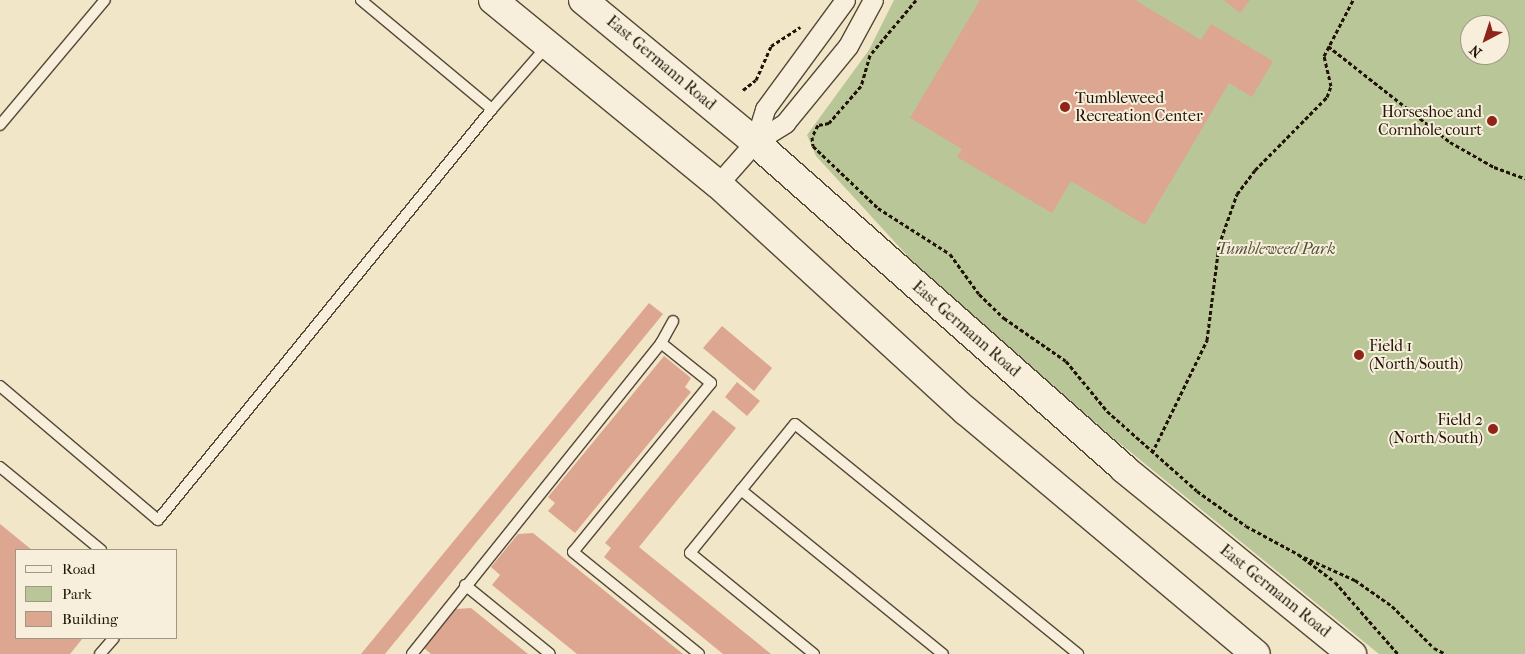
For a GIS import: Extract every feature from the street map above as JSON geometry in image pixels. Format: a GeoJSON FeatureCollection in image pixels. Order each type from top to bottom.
{"type":"FeatureCollection","features":[{"type":"Feature","properties":{"kind":"main road"},"geometry":{"type":"LineString","coordinates":[[493,0],[718,184],[966,411],[1256,654]]}},
{"type":"Feature","properties":{"kind":"main road","name":"East Germann Road"},"geometry":{"type":"LineString","coordinates":[[583,0],[755,142],[1124,468],[1352,654]]}},
{"type":"Feature","properties":{"kind":"street"},"geometry":{"type":"LineString","coordinates":[[755,142],[765,109],[845,0]]}},
{"type":"Feature","properties":{"kind":"street"},"geometry":{"type":"LineString","coordinates":[[718,184],[755,142],[785,123],[824,77],[848,46],[873,0]]}},
{"type":"Feature","properties":{"kind":"lane"},"geometry":{"type":"LineString","coordinates":[[0,125],[105,0]]}},
{"type":"Feature","properties":{"kind":"lane"},"geometry":{"type":"LineString","coordinates":[[361,0],[492,109]]}},
{"type":"Feature","properties":{"kind":"lane"},"geometry":{"type":"LineString","coordinates":[[0,386],[158,520],[492,109],[548,44]]}},
{"type":"Feature","properties":{"kind":"lane"},"geometry":{"type":"LineString","coordinates":[[412,654],[465,585],[661,343],[673,321]]}},
{"type":"Feature","properties":{"kind":"lane"},"geometry":{"type":"LineString","coordinates":[[661,343],[710,383],[573,552],[699,654]]}},
{"type":"Feature","properties":{"kind":"lane"},"geometry":{"type":"LineString","coordinates":[[814,654],[690,553],[795,424],[1078,654]]}},
{"type":"Feature","properties":{"kind":"lane"},"geometry":{"type":"LineString","coordinates":[[0,467],[100,549]]}},
{"type":"Feature","properties":{"kind":"lane"},"geometry":{"type":"LineString","coordinates":[[740,490],[943,654]]}},
{"type":"Feature","properties":{"kind":"lane"},"geometry":{"type":"LineString","coordinates":[[465,585],[550,654]]}},
{"type":"Feature","properties":{"kind":"lane"},"geometry":{"type":"LineString","coordinates":[[100,654],[113,639]]}},
{"type":"Feature","properties":{"kind":"path"},"geometry":{"type":"LineString","coordinates":[[916,0],[870,56],[861,86],[829,123],[818,125],[812,137],[813,146],[878,208],[950,254],[979,294],[1014,327],[1066,361],[1107,411],[1217,507],[1298,554],[1355,580],[1392,606],[1434,648],[1446,654]]}},
{"type":"Feature","properties":{"kind":"path"},"geometry":{"type":"LineString","coordinates":[[1152,452],[1207,340],[1219,245],[1237,194],[1255,170],[1327,96],[1330,86],[1324,56],[1353,0]]}},
{"type":"Feature","properties":{"kind":"path"},"geometry":{"type":"LineString","coordinates":[[743,90],[756,80],[771,46],[802,26]]}},
{"type":"Feature","properties":{"kind":"path"},"geometry":{"type":"LineString","coordinates":[[1328,46],[1450,142],[1494,167],[1525,178]]}},
{"type":"Feature","properties":{"kind":"path"},"geometry":{"type":"LineString","coordinates":[[1298,554],[1335,582],[1398,654]]}},
{"type":"Feature","properties":{"kind":"green space","name":"Tumbleweed Park"},"geometry":{"type":"Polygon","coordinates":[[[894,0],[1525,0],[1525,654],[1379,654],[1112,437],[914,263],[816,156],[807,135],[869,50],[894,0]]]}},
{"type":"Feature","properties":{"kind":"building","name":"Tumbleweed Recreation Center"},"geometry":{"type":"Polygon","coordinates":[[[980,0],[1135,0],[1201,40],[1211,24],[1273,61],[1252,97],[1229,83],[1145,225],[1071,181],[1052,213],[957,157],[962,149],[910,118],[980,0]]]}},
{"type":"Feature","properties":{"kind":"building"},"geometry":{"type":"Polygon","coordinates":[[[1224,0],[1250,0],[1240,13],[1224,0]]]}},
{"type":"Feature","properties":{"kind":"building"},"geometry":{"type":"Polygon","coordinates":[[[649,303],[663,314],[385,654],[361,654],[649,303]]]}},
{"type":"Feature","properties":{"kind":"building"},"geometry":{"type":"Polygon","coordinates":[[[722,326],[772,368],[754,391],[703,348],[722,326]]]}},
{"type":"Feature","properties":{"kind":"building"},"geometry":{"type":"Polygon","coordinates":[[[664,356],[691,378],[685,387],[691,392],[575,533],[548,511],[555,503],[548,497],[664,356]]]}},
{"type":"Feature","properties":{"kind":"building"},"geometry":{"type":"Polygon","coordinates":[[[737,382],[760,401],[747,416],[725,397],[737,382]]]}},
{"type":"Feature","properties":{"kind":"building"},"geometry":{"type":"Polygon","coordinates":[[[713,410],[736,428],[639,547],[771,654],[723,654],[604,557],[611,548],[605,543],[713,410]]]}},
{"type":"Feature","properties":{"kind":"building"},"geometry":{"type":"Polygon","coordinates":[[[0,524],[31,549],[15,549],[15,639],[82,639],[70,654],[0,654],[0,524]]]}},
{"type":"Feature","properties":{"kind":"building"},"geometry":{"type":"Polygon","coordinates":[[[533,533],[683,654],[577,654],[492,585],[500,575],[491,567],[518,534],[533,533]]]}},
{"type":"Feature","properties":{"kind":"building"},"geometry":{"type":"Polygon","coordinates":[[[471,608],[528,654],[431,654],[424,648],[456,609],[471,608]]]}},
{"type":"Feature","properties":{"kind":"place","name":"Tumbleweed Recreation Center"},"geometry":{"type":"Point","coordinates":[1065,107]}},
{"type":"Feature","properties":{"kind":"place","name":"Horseshoe and Cornhole court"},"geometry":{"type":"Point","coordinates":[1492,121]}},
{"type":"Feature","properties":{"kind":"place","name":"Field 1 (North/South)"},"geometry":{"type":"Point","coordinates":[1359,355]}},
{"type":"Feature","properties":{"kind":"place","name":"Field 2 (North/South)"},"geometry":{"type":"Point","coordinates":[1493,429]}}]}
